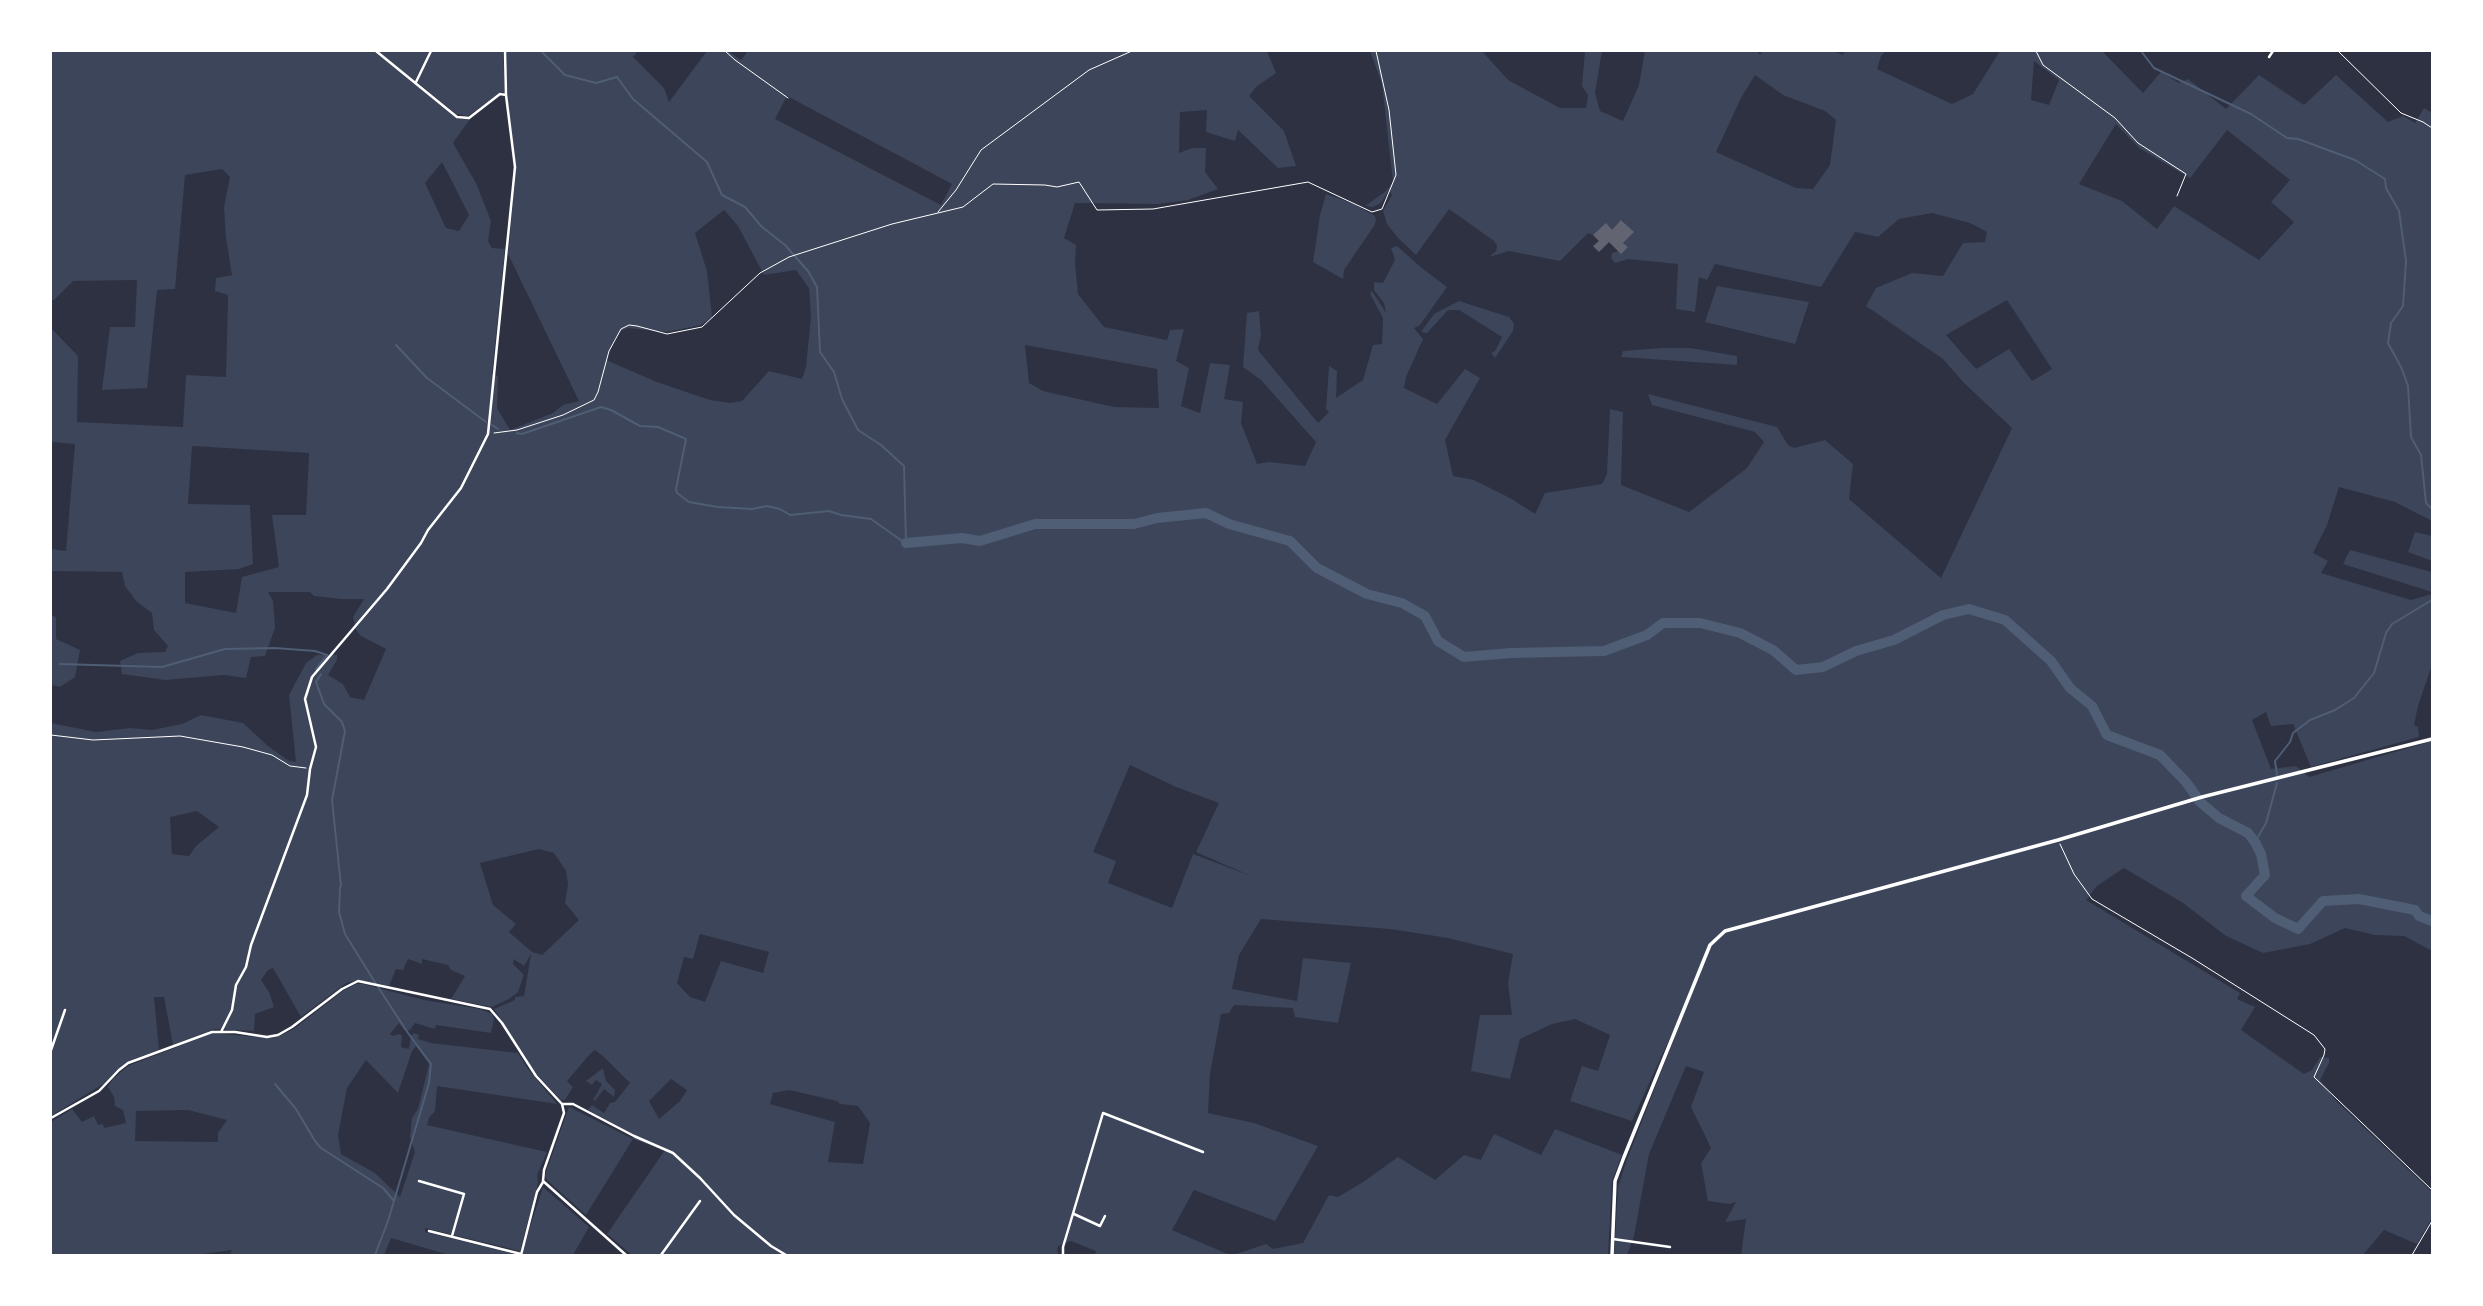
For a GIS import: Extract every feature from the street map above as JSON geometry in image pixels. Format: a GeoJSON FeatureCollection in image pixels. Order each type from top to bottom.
{"type":"FeatureCollection","features":[{"type":"Feature","properties":{"kind":"main road"},"geometry":{"type":"LineString","coordinates":[[1612,1255],[1615,1181],[1710,945],[1717,937],[1736,927],[2058,840],[2202,797],[2432,739]]}},
{"type":"Feature","properties":{"kind":"street"},"geometry":{"type":"LineString","coordinates":[[376,51],[457,117],[468,118],[500,94],[506,95]]}},
{"type":"Feature","properties":{"kind":"street"},"geometry":{"type":"LineString","coordinates":[[416,82],[430,51]]}},
{"type":"Feature","properties":{"kind":"street"},"geometry":{"type":"LineString","coordinates":[[221,1032],[232,1010],[236,985],[246,967],[251,946],[307,795],[316,747],[305,699],[312,677],[387,589],[421,544],[428,530],[461,488],[488,434],[515,167],[506,95],[505,51]]}},
{"type":"Feature","properties":{"kind":"street"},"geometry":{"type":"LineString","coordinates":[[2269,57],[2273,51]]}},
{"type":"Feature","properties":{"kind":"street"},"geometry":{"type":"LineString","coordinates":[[51,1118],[99,1091],[128,1063],[212,1032],[267,1037],[278,1035],[358,981],[490,1009],[536,1076],[562,1104],[564,1113],[544,1170],[543,1181],[537,1192],[521,1255],[429,1231]]}},
{"type":"Feature","properties":{"kind":"street"},"geometry":{"type":"LineString","coordinates":[[51,1050],[65,1010]]}},
{"type":"Feature","properties":{"kind":"street"},"geometry":{"type":"LineString","coordinates":[[562,1104],[573,1104],[673,1153],[734,1215],[786,1255]]}},
{"type":"Feature","properties":{"kind":"street"},"geometry":{"type":"LineString","coordinates":[[1063,1255],[1063,1247],[1103,1113],[1203,1152]]}},
{"type":"Feature","properties":{"kind":"street"},"geometry":{"type":"LineString","coordinates":[[419,1181],[464,1194],[452,1237]]}},
{"type":"Feature","properties":{"kind":"street"},"geometry":{"type":"LineString","coordinates":[[543,1181],[626,1255]]}},
{"type":"Feature","properties":{"kind":"street"},"geometry":{"type":"LineString","coordinates":[[661,1255],[699,1201]]}},
{"type":"Feature","properties":{"kind":"street"},"geometry":{"type":"LineString","coordinates":[[1073,1214],[1100,1226],[1105,1216]]}},
{"type":"Feature","properties":{"kind":"street"},"geometry":{"type":"LineString","coordinates":[[1614,1239],[1670,1247]]}},
{"type":"Feature","properties":{"kind":"path"},"geometry":{"type":"LineString","coordinates":[[725,51],[788,98]]}},
{"type":"Feature","properties":{"kind":"path"},"geometry":{"type":"LineString","coordinates":[[937,214],[981,150],[1089,70],[1132,51]]}},
{"type":"Feature","properties":{"kind":"path"},"geometry":{"type":"LineString","coordinates":[[488,434],[517,430],[563,415],[594,400],[609,351],[621,329],[636,326],[667,334],[702,327],[760,273],[791,257],[892,224],[963,207],[993,184],[1057,187],[1079,182],[1097,210],[1153,209],[1308,183],[1372,212],[1382,209],[1396,175],[1389,110],[1376,51]]}},
{"type":"Feature","properties":{"kind":"path"},"geometry":{"type":"LineString","coordinates":[[2036,51],[2043,65],[2115,118],[2138,143],[2186,174],[2177,196]]}},
{"type":"Feature","properties":{"kind":"path"},"geometry":{"type":"LineString","coordinates":[[2338,51],[2401,113],[2423,121],[2432,128]]}},
{"type":"Feature","properties":{"kind":"path"},"geometry":{"type":"LineString","coordinates":[[51,735],[103,740],[180,736],[243,747],[272,755],[290,766],[310,769]]}},
{"type":"Feature","properties":{"kind":"path"},"geometry":{"type":"LineString","coordinates":[[2058,840],[2074,874],[2092,899],[2314,1035],[2325,1049],[2325,1055],[2314,1077],[2432,1190]]}},
{"type":"Feature","properties":{"kind":"path"},"geometry":{"type":"LineString","coordinates":[[2412,1255],[2432,1221]]}},
{"type":"Feature","properties":{"kind":"shaded area"},"geometry":{"type":"Polygon","coordinates":[[[51,51],[429,51],[415,82],[458,119],[470,119],[453,143],[476,183],[491,221],[488,241],[492,248],[505,249],[492,374],[498,376],[497,408],[510,430],[553,413],[563,405],[579,401],[508,254],[516,167],[507,95],[506,51],[638,51],[633,57],[664,88],[669,102],[707,51],[728,51],[741,60],[748,51],[1267,51],[1276,73],[1256,87],[1249,96],[1284,131],[1296,166],[1278,168],[1238,130],[1235,141],[1206,132],[1207,110],[1180,112],[1179,153],[1192,148],[1206,148],[1205,172],[1218,189],[1188,200],[1158,204],[1075,203],[1064,238],[1076,245],[1078,294],[1104,327],[1167,340],[1170,330],[1184,329],[1176,361],[1189,368],[1181,406],[1200,413],[1210,363],[1230,365],[1224,399],[1243,402],[1241,423],[1257,464],[1269,462],[1305,466],[1316,442],[1261,380],[1243,367],[1247,313],[1259,311],[1261,335],[1258,350],[1318,423],[1329,412],[1326,409],[1329,366],[1337,371],[1336,398],[1363,380],[1373,345],[1382,344],[1383,318],[1370,294],[1372,291],[1386,313],[1384,303],[1374,290],[1374,282],[1383,283],[1395,260],[1391,248],[1397,246],[1447,287],[1420,325],[1414,328],[1423,339],[1406,377],[1404,388],[1437,404],[1465,369],[1480,378],[1445,440],[1453,476],[1474,480],[1535,514],[1545,493],[1602,484],[1607,474],[1610,409],[1623,412],[1621,485],[1689,512],[1747,468],[1764,442],[1755,432],[1652,405],[1648,394],[1777,427],[1788,445],[1794,448],[1825,440],[1853,464],[1849,499],[1941,578],[2012,428],[1964,383],[1943,359],[1866,306],[1876,288],[1912,273],[1943,276],[1963,243],[1985,242],[1987,232],[1970,223],[1932,213],[1899,219],[1878,237],[1855,232],[1821,287],[1715,264],[1707,280],[1699,277],[1695,312],[1676,309],[1678,264],[1628,259],[1615,263],[1611,258],[1612,253],[1621,253],[1627,248],[1623,243],[1633,233],[1622,220],[1612,230],[1593,235],[1588,233],[1560,261],[1509,251],[1489,257],[1496,251],[1494,241],[1449,209],[1416,255],[1387,224],[1383,211],[1392,195],[1389,190],[1381,203],[1373,207],[1365,206],[1386,191],[1393,182],[1382,84],[1370,51],[1482,51],[1508,80],[1560,108],[1586,108],[1588,95],[1582,86],[1585,51],[1602,51],[1595,93],[1600,111],[1623,121],[1639,85],[1645,51],[1757,51],[1760,55],[1762,51],[1833,51],[1843,55],[1845,51],[1886,51],[1881,56],[1877,69],[1952,104],[1973,94],[2000,51],[2102,51],[2143,93],[2161,72],[2179,83],[2188,79],[2226,109],[2259,75],[2304,105],[2336,75],[2388,122],[2403,116],[2415,123],[2424,108],[2432,113],[2432,521],[2395,502],[2339,487],[2327,525],[2313,553],[2328,561],[2321,573],[2411,600],[2432,594],[2432,665],[2414,725],[2418,727],[2419,737],[2311,767],[2293,724],[2271,726],[2266,712],[2252,720],[2271,769],[2296,766],[2309,777],[2432,741],[2432,951],[2404,936],[2375,935],[2345,928],[2310,944],[2263,953],[2226,936],[2183,903],[2124,868],[2097,886],[2086,900],[2240,993],[2237,999],[2255,1007],[2241,1030],[2304,1074],[2312,1070],[2320,1057],[2329,1058],[2320,1080],[2335,1100],[2432,1192],[2432,1218],[2417,1244],[2384,1230],[2363,1255],[1741,1255],[1746,1219],[1725,1222],[1736,1202],[1729,1204],[1708,1201],[1701,1163],[1711,1148],[1691,1107],[1704,1072],[1686,1066],[1649,1154],[1634,1236],[1627,1255],[1614,1255],[1618,1187],[1677,1031],[1674,1029],[1632,1121],[1570,1101],[1582,1066],[1598,1071],[1610,1035],[1575,1019],[1552,1024],[1520,1039],[1510,1079],[1471,1071],[1480,1015],[1512,1015],[1508,983],[1513,954],[1448,938],[1390,929],[1261,919],[1239,955],[1232,989],[1297,1001],[1303,958],[1351,963],[1338,1023],[1295,1017],[1293,1008],[1234,1005],[1229,1013],[1221,1014],[1210,1074],[1208,1113],[1254,1123],[1318,1146],[1275,1221],[1194,1190],[1172,1230],[1230,1255],[1095,1255],[1096,1251],[1071,1241],[1058,1246],[1059,1255],[632,1255],[607,1234],[665,1150],[633,1139],[634,1135],[588,1110],[592,1105],[604,1113],[630,1083],[595,1050],[567,1081],[573,1087],[565,1100],[561,1100],[538,1076],[494,1009],[515,1000],[515,997],[524,996],[531,954],[524,966],[514,959],[513,964],[524,975],[518,992],[492,1007],[451,999],[465,976],[451,970],[448,965],[422,959],[422,964],[408,959],[403,970],[396,969],[389,986],[358,980],[346,983],[301,1017],[273,968],[268,970],[261,980],[274,1007],[255,1014],[254,1031],[214,1029],[173,1045],[164,997],[154,997],[159,1050],[126,1062],[103,1084],[51,1116],[51,723],[96,732],[130,728],[152,730],[182,724],[201,715],[243,723],[268,746],[289,761],[296,762],[289,695],[306,663],[317,655],[337,655],[328,675],[343,684],[350,697],[364,700],[386,649],[361,636],[356,630],[353,617],[364,599],[314,596],[310,592],[268,592],[273,601],[275,628],[265,656],[251,657],[246,678],[224,675],[165,680],[122,674],[120,661],[138,653],[165,652],[168,646],[154,630],[152,613],[136,601],[125,586],[122,572],[51,571],[51,549],[66,551],[75,444],[51,442],[51,328],[78,356],[77,422],[183,427],[186,375],[226,377],[228,295],[215,291],[216,278],[232,275],[224,207],[230,177],[222,169],[185,175],[175,289],[157,290],[147,388],[102,390],[110,327],[135,327],[137,280],[73,281],[51,300],[51,51]],[[2034,61],[2031,100],[2049,105],[2059,80],[2034,61]],[[1755,75],[1716,152],[1796,188],[1813,189],[1830,165],[1836,120],[1825,111],[1783,95],[1755,75]],[[787,96],[775,119],[941,205],[952,184],[787,96]],[[2116,124],[2079,184],[2122,201],[2157,229],[2174,206],[2259,260],[2294,222],[2271,202],[2290,180],[2227,130],[2190,178],[2139,148],[2116,124]],[[442,162],[425,183],[446,228],[459,231],[469,215],[442,162]],[[724,210],[695,233],[707,271],[712,317],[701,325],[667,332],[628,328],[622,330],[614,340],[606,360],[657,382],[710,400],[730,403],[742,401],[769,371],[802,379],[806,367],[811,316],[809,288],[796,270],[764,275],[738,226],[724,210]],[[2007,300],[1946,335],[1976,369],[2009,349],[2032,381],[2052,369],[2007,300]],[[1025,345],[1029,383],[1043,391],[1114,407],[1159,408],[1157,369],[1025,345]],[[192,446],[188,504],[250,505],[253,564],[239,569],[185,572],[185,603],[236,613],[242,577],[279,567],[272,515],[306,515],[309,453],[192,446]],[[1130,765],[1093,852],[1116,861],[1108,883],[1172,908],[1193,854],[1251,876],[1196,852],[1219,803],[1176,787],[1130,765]],[[197,811],[170,817],[172,854],[189,856],[196,846],[219,827],[197,811]],[[539,849],[480,863],[493,905],[516,924],[509,932],[532,952],[542,955],[579,920],[565,903],[568,885],[566,871],[554,853],[539,849]],[[700,934],[693,959],[684,957],[677,983],[690,997],[705,1002],[721,961],[763,973],[769,952],[700,934]],[[671,1079],[649,1101],[659,1119],[680,1101],[687,1090],[671,1079]],[[789,1090],[773,1093],[770,1104],[835,1122],[828,1162],[863,1164],[870,1123],[858,1106],[840,1104],[789,1090]]]}},
{"type":"Feature","properties":{"kind":"shaded area"},"geometry":{"type":"Polygon","coordinates":[[[432,51],[503,51],[505,93],[501,92],[468,116],[456,114],[417,82],[432,51]]]}},
{"type":"Feature","properties":{"kind":"shaded area"},"geometry":{"type":"Polygon","coordinates":[[[1326,194],[1354,204],[1375,216],[1376,220],[1344,270],[1343,279],[1313,262],[1326,194]]]}},
{"type":"Feature","properties":{"kind":"shaded area"},"geometry":{"type":"Polygon","coordinates":[[[1717,286],[1809,302],[1795,344],[1705,322],[1717,286]]]}},
{"type":"Feature","properties":{"kind":"shaded area"},"geometry":{"type":"Polygon","coordinates":[[[1459,301],[1509,317],[1514,324],[1513,331],[1495,358],[1491,353],[1495,351],[1502,337],[1459,310],[1448,310],[1427,333],[1421,332],[1434,314],[1459,301]]]}},
{"type":"Feature","properties":{"kind":"shaded area"},"geometry":{"type":"Polygon","coordinates":[[[1690,348],[1737,356],[1737,365],[1621,357],[1623,351],[1690,348]]]}},
{"type":"Feature","properties":{"kind":"shaded area"},"geometry":{"type":"Polygon","coordinates":[[[2415,532],[2432,536],[2432,561],[2408,552],[2415,532]]]}},
{"type":"Feature","properties":{"kind":"shaded area"},"geometry":{"type":"Polygon","coordinates":[[[2350,550],[2432,572],[2432,592],[2343,564],[2350,550]]]}},
{"type":"Feature","properties":{"kind":"shaded area"},"geometry":{"type":"Polygon","coordinates":[[[51,615],[56,617],[56,639],[80,650],[75,677],[60,687],[51,685],[51,615]]]}},
{"type":"Feature","properties":{"kind":"shaded area"},"geometry":{"type":"Polygon","coordinates":[[[356,984],[363,984],[424,1000],[480,1009],[492,1014],[494,1019],[491,1033],[436,1025],[435,1029],[415,1023],[410,1030],[405,1031],[399,1023],[390,1034],[400,1034],[401,1047],[409,1049],[414,1033],[419,1035],[418,1039],[431,1043],[518,1053],[557,1104],[437,1086],[435,1111],[427,1125],[547,1152],[537,1175],[538,1183],[520,1251],[425,1228],[425,1232],[519,1255],[449,1255],[391,1238],[384,1255],[230,1255],[232,1250],[195,1255],[51,1255],[51,1122],[72,1109],[82,1122],[94,1116],[98,1125],[103,1124],[104,1128],[126,1123],[123,1110],[115,1106],[114,1097],[108,1087],[128,1066],[213,1033],[277,1037],[294,1029],[344,990],[356,984]],[[416,1046],[398,1093],[366,1060],[347,1088],[338,1135],[341,1154],[375,1173],[400,1197],[415,1152],[410,1137],[412,1118],[418,1109],[429,1064],[416,1046]],[[188,1110],[136,1111],[135,1141],[218,1142],[218,1133],[227,1120],[188,1110]]]}},
{"type":"Feature","properties":{"kind":"shaded area"},"geometry":{"type":"Polygon","coordinates":[[[603,1068],[606,1081],[615,1090],[614,1097],[604,1089],[595,1101],[593,1100],[602,1084],[596,1080],[592,1085],[586,1081],[603,1068]]]}},
{"type":"Feature","properties":{"kind":"shaded area"},"geometry":{"type":"Polygon","coordinates":[[[569,1107],[633,1139],[586,1215],[545,1176],[569,1107]]]}},
{"type":"Feature","properties":{"kind":"shaded area"},"geometry":{"type":"Polygon","coordinates":[[[1555,1129],[1622,1155],[1612,1181],[1608,1255],[1233,1255],[1266,1244],[1273,1249],[1303,1243],[1329,1195],[1338,1197],[1398,1157],[1435,1180],[1464,1155],[1481,1160],[1494,1134],[1541,1155],[1555,1129]]]}},
{"type":"Feature","properties":{"kind":"shaded area"},"geometry":{"type":"Polygon","coordinates":[[[543,1187],[589,1227],[573,1255],[521,1255],[543,1187]]]}},
{"type":"Feature","properties":{"kind":"building"},"geometry":{"type":"Polygon","coordinates":[[[1621,220],[1634,232],[1623,243],[1628,247],[1621,254],[1609,242],[1599,252],[1593,246],[1599,241],[1593,235],[1606,223],[1612,230],[1621,220]]]}},
{"type":"Feature","properties":{"kind":"waterway"},"geometry":{"type":"LineString","coordinates":[[541,51],[565,75],[596,83],[617,77],[633,99],[707,162],[722,195],[745,207],[808,271],[817,287],[820,352],[834,372],[842,399],[858,430],[881,445],[904,466],[906,543]]}},
{"type":"Feature","properties":{"kind":"waterway"},"geometry":{"type":"LineString","coordinates":[[2141,51],[2154,68],[2251,114],[2287,138],[2298,139],[2355,160],[2385,179],[2386,188],[2399,211],[2406,261],[2403,306],[2391,323],[2388,343],[2408,386],[2411,437],[2421,455],[2426,503],[2432,509]]}},
{"type":"Feature","properties":{"kind":"waterway"},"geometry":{"type":"LineString","coordinates":[[396,345],[427,378],[486,422]]}},
{"type":"Feature","properties":{"kind":"waterway"},"geometry":{"type":"LineString","coordinates":[[517,433],[522,434],[601,407],[640,426],[658,427],[686,439],[676,489],[677,493],[689,502],[752,509],[767,506],[790,515],[829,511],[871,519],[905,543]]}},
{"type":"Feature","properties":{"kind":"waterway"},"geometry":{"type":"LineString","coordinates":[[492,425],[498,429]]}},
{"type":"Feature","properties":{"kind":"waterway"},"geometry":{"type":"LineString","coordinates":[[906,543],[962,538],[980,541],[1035,524],[1134,524],[1157,518],[1206,513],[1229,524],[1290,541],[1317,568],[1367,594],[1402,603],[1425,616],[1438,641],[1464,657],[1604,651],[1647,635],[1663,623],[1700,623],[1740,633],[1773,650],[1796,670],[1823,667],[1856,651],[1894,640],[1943,615],[1969,609],[2005,620],[2051,661],[2070,688],[2092,706],[2107,735],[2160,755],[2196,796]]}},
{"type":"Feature","properties":{"kind":"waterway"},"geometry":{"type":"LineString","coordinates":[[2277,775],[2275,761],[2290,742],[2293,733],[2310,720],[2335,710],[2354,698],[2374,673],[2386,633],[2392,624],[2432,600]]}},
{"type":"Feature","properties":{"kind":"waterway"},"geometry":{"type":"LineString","coordinates":[[60,664],[162,667],[225,649],[275,648],[315,651],[327,655],[316,669]]}},
{"type":"Feature","properties":{"kind":"waterway"},"geometry":{"type":"LineString","coordinates":[[321,674],[316,682],[324,704],[342,722],[345,731],[332,800],[341,886]]}},
{"type":"Feature","properties":{"kind":"waterway"},"geometry":{"type":"LineString","coordinates":[[2255,842],[2266,823],[2277,783]]}},
{"type":"Feature","properties":{"kind":"waterway"},"geometry":{"type":"LineString","coordinates":[[2199,801],[2219,818],[2248,833],[2255,842],[2261,854],[2265,875],[2246,896],[2275,918],[2298,929],[2323,901],[2359,899],[2415,910],[2419,916],[2432,921]]}},
{"type":"Feature","properties":{"kind":"waterway"},"geometry":{"type":"LineString","coordinates":[[340,887],[339,912],[345,934],[376,984]]}},
{"type":"Feature","properties":{"kind":"waterway"},"geometry":{"type":"LineString","coordinates":[[375,1255],[388,1221],[429,1083],[431,1064],[378,987]]}},
{"type":"Feature","properties":{"kind":"waterway"},"geometry":{"type":"LineString","coordinates":[[275,1084],[296,1109],[321,1148],[383,1188],[394,1201]]}}]}
